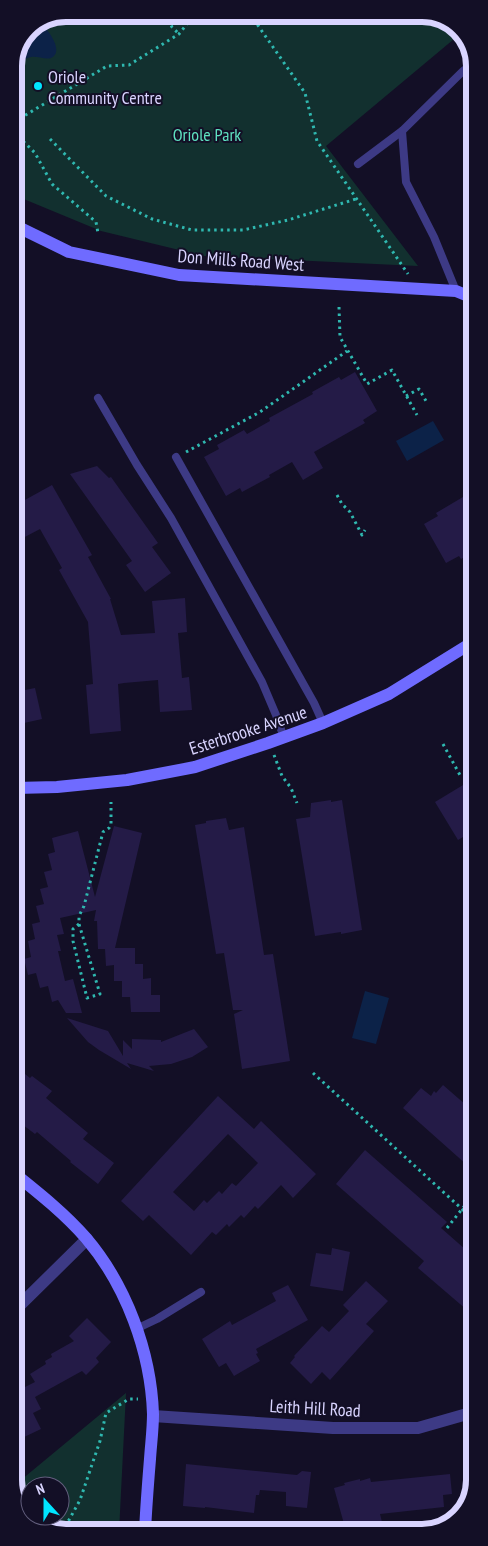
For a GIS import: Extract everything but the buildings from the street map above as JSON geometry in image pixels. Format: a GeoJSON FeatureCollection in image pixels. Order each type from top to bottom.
{"type":"FeatureCollection","features":[{"type":"Feature","properties":{"kind":"street","name":"Don Mills Road West"},"geometry":{"type":"LineString","coordinates":[[22,229],[69,252],[179,275],[456,291],[466,295]]}},
{"type":"Feature","properties":{"kind":"street"},"geometry":{"type":"LineString","coordinates":[[456,291],[466,289]]}},
{"type":"Feature","properties":{"kind":"street","name":"Esterbrooke Avenue"},"geometry":{"type":"LineString","coordinates":[[22,788],[57,787],[127,780],[195,767],[284,738],[389,694],[466,646]]}},
{"type":"Feature","properties":{"kind":"street"},"geometry":{"type":"LineString","coordinates":[[22,1180],[68,1219],[87,1239],[106,1265],[122,1293],[136,1329],[152,1396],[153,1416],[146,1523]]}},
{"type":"Feature","properties":{"kind":"street"},"geometry":{"type":"LineString","coordinates":[[22,1303],[87,1239]]}},
{"type":"Feature","properties":{"kind":"street","name":"Leith Hill Road"},"geometry":{"type":"LineString","coordinates":[[153,1416],[332,1428],[418,1428],[466,1414]]}},
{"type":"Feature","properties":{"kind":"lane"},"geometry":{"type":"LineString","coordinates":[[358,164],[402,131],[466,68]]}},
{"type":"Feature","properties":{"kind":"lane"},"geometry":{"type":"LineString","coordinates":[[402,131],[406,182],[434,237],[456,291]]}},
{"type":"Feature","properties":{"kind":"lane"},"geometry":{"type":"LineString","coordinates":[[98,398],[136,465],[171,518],[262,682],[284,738]]}},
{"type":"Feature","properties":{"kind":"lane"},"geometry":{"type":"LineString","coordinates":[[176,458],[314,703],[322,723]]}},
{"type":"Feature","properties":{"kind":"lane"},"geometry":{"type":"LineString","coordinates":[[136,1329],[157,1319],[201,1292]]}},
{"type":"Feature","properties":{"kind":"path"},"geometry":{"type":"LineString","coordinates":[[169,22],[179,34]]}},
{"type":"Feature","properties":{"kind":"path"},"geometry":{"type":"LineString","coordinates":[[22,117],[107,66],[130,65],[179,34],[188,22]]}},
{"type":"Feature","properties":{"kind":"path"},"geometry":{"type":"LineString","coordinates":[[256,23],[306,93],[317,141],[418,289]]}},
{"type":"Feature","properties":{"kind":"path"},"geometry":{"type":"LineString","coordinates":[[50,139],[106,196],[152,219],[192,230],[243,230],[288,220],[356,199]]}},
{"type":"Feature","properties":{"kind":"path"},"geometry":{"type":"LineString","coordinates":[[22,140],[35,153],[52,184],[96,222],[98,233]]}},
{"type":"Feature","properties":{"kind":"path"},"geometry":{"type":"LineString","coordinates":[[339,307],[340,337],[367,384],[392,370],[417,415]]}},
{"type":"Feature","properties":{"kind":"path"},"geometry":{"type":"LineString","coordinates":[[176,458],[260,412],[347,351]]}},
{"type":"Feature","properties":{"kind":"path"},"geometry":{"type":"LineString","coordinates":[[406,396],[419,389],[426,401]]}},
{"type":"Feature","properties":{"kind":"path"},"geometry":{"type":"LineString","coordinates":[[337,495],[350,512],[362,536],[365,530]]}},
{"type":"Feature","properties":{"kind":"path"},"geometry":{"type":"LineString","coordinates":[[268,743],[282,776],[291,788],[297,803]]}},
{"type":"Feature","properties":{"kind":"path"},"geometry":{"type":"LineString","coordinates":[[443,744],[461,777]]}},
{"type":"Feature","properties":{"kind":"path"},"geometry":{"type":"LineString","coordinates":[[79,924],[73,929],[73,941],[87,998],[100,994],[79,924],[79,916],[84,906],[103,832],[111,824],[110,802]]}},
{"type":"Feature","properties":{"kind":"path"},"geometry":{"type":"LineString","coordinates":[[313,1073],[466,1213]]}},
{"type":"Feature","properties":{"kind":"path"},"geometry":{"type":"LineString","coordinates":[[447,1228],[466,1204]]}},
{"type":"Feature","properties":{"kind":"path"},"geometry":{"type":"LineString","coordinates":[[66,1523],[80,1500],[100,1441],[106,1413],[129,1399],[140,1399]]}},
{"type":"Feature","properties":{"kind":"green space","name":"Oriole Park"},"geometry":{"type":"Polygon","coordinates":[[[67,22],[430,23],[443,28],[455,38],[326,146],[418,266],[204,256],[101,231],[22,198],[23,58],[30,42],[42,30],[58,23],[67,22]]]}},
{"type":"Feature","properties":{"kind":"green space"},"geometry":{"type":"Polygon","coordinates":[[[126,1393],[119,1523],[70,1523],[70,1476],[26,1476],[126,1393]]]}},
{"type":"Feature","properties":{"kind":"water"},"geometry":{"type":"Polygon","coordinates":[[[46,28],[56,46],[55,55],[51,58],[29,58],[23,61],[30,42],[35,35],[46,28]]]}},
{"type":"Feature","properties":{"kind":"water"},"geometry":{"type":"Polygon","coordinates":[[[433,421],[444,440],[407,461],[396,441],[433,421]]]}},
{"type":"Feature","properties":{"kind":"water"},"geometry":{"type":"Polygon","coordinates":[[[365,991],[389,998],[376,1044],[352,1038],[365,991]]]}},
{"type":"Feature","properties":{"kind":"place","name":"Oriole Community Centre"},"geometry":{"type":"Point","coordinates":[38,86]}}]}
